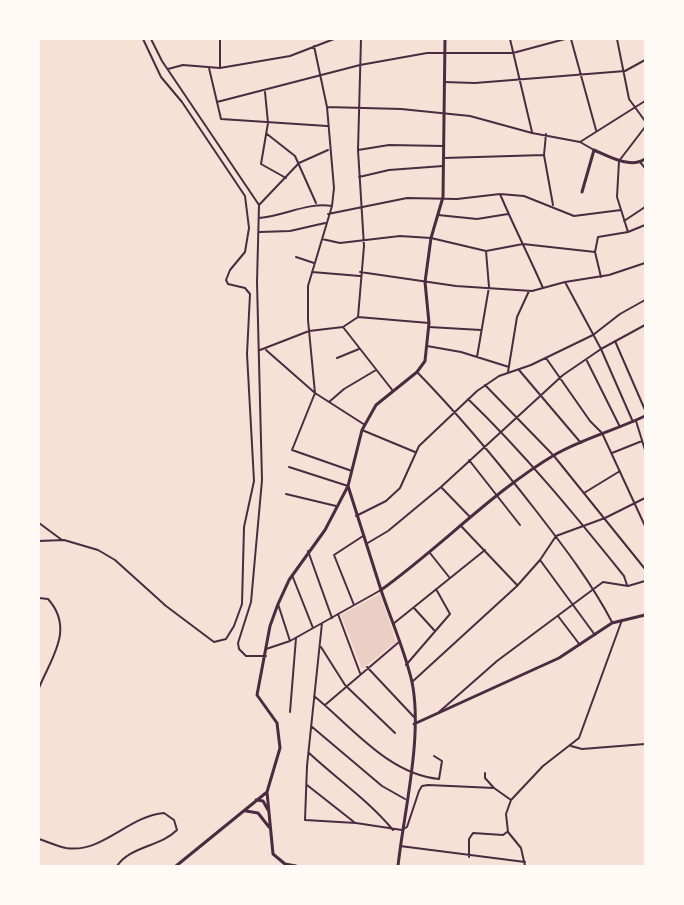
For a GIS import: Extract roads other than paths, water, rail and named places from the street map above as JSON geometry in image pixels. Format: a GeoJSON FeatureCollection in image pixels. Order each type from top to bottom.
{"type":"FeatureCollection","features":[{"type":"Feature","properties":{"kind":"main road"},"geometry":{"type":"LineString","coordinates":[[296,866],[285,864],[273,854],[267,792],[280,748],[277,723],[257,695],[270,626],[278,604],[292,575],[325,530],[348,486],[362,430],[376,405],[417,372],[425,361],[429,325],[425,282],[431,238],[443,197],[445,39]]}},
{"type":"Feature","properties":{"kind":"main road"},"geometry":{"type":"LineString","coordinates":[[582,192],[594,150],[619,161],[640,162],[645,159]]}},
{"type":"Feature","properties":{"kind":"main road"},"geometry":{"type":"LineString","coordinates":[[381,590],[534,469],[581,442],[645,416]]}},
{"type":"Feature","properties":{"kind":"main road"},"geometry":{"type":"LineString","coordinates":[[348,486],[412,682],[414,724],[411,771],[405,799],[398,866]]}},
{"type":"Feature","properties":{"kind":"main road"},"geometry":{"type":"LineString","coordinates":[[414,724],[559,658],[612,623],[645,615]]}},
{"type":"Feature","properties":{"kind":"main road"},"geometry":{"type":"LineString","coordinates":[[176,866],[267,792]]}},
{"type":"Feature","properties":{"kind":"main road"},"geometry":{"type":"LineString","coordinates":[[254,801],[263,801],[270,815]]}},
{"type":"Feature","properties":{"kind":"main road"},"geometry":{"type":"LineString","coordinates":[[246,811],[262,816],[271,831]]}},
{"type":"Feature","properties":{"kind":"street"},"geometry":{"type":"LineString","coordinates":[[39,541],[62,540],[98,550],[115,560],[166,606],[214,642],[221,641],[230,634],[242,603],[244,527],[254,481],[247,354],[250,294],[245,288],[228,284],[226,280],[230,270],[245,252],[249,228],[248,203],[236,180],[182,102],[161,77],[143,39]]}},
{"type":"Feature","properties":{"kind":"street"},"geometry":{"type":"LineString","coordinates":[[152,39],[168,69],[259,205],[257,282],[262,480],[251,602],[238,643],[239,649],[246,656],[266,656]]}},
{"type":"Feature","properties":{"kind":"street"},"geometry":{"type":"LineString","coordinates":[[220,39],[220,68]]}},
{"type":"Feature","properties":{"kind":"street"},"geometry":{"type":"LineString","coordinates":[[317,39],[318,44]]}},
{"type":"Feature","properties":{"kind":"street"},"geometry":{"type":"LineString","coordinates":[[168,69],[183,65],[220,68],[290,56],[334,39]]}},
{"type":"Feature","properties":{"kind":"street"},"geometry":{"type":"LineString","coordinates":[[358,317],[364,239],[358,150],[361,39]]}},
{"type":"Feature","properties":{"kind":"street"},"geometry":{"type":"LineString","coordinates":[[510,39],[522,80],[532,133]]}},
{"type":"Feature","properties":{"kind":"street"},"geometry":{"type":"LineString","coordinates":[[545,39],[547,45]]}},
{"type":"Feature","properties":{"kind":"street"},"geometry":{"type":"LineString","coordinates":[[217,102],[265,92],[360,65],[445,51],[513,53],[565,39]]}},
{"type":"Feature","properties":{"kind":"street"},"geometry":{"type":"LineString","coordinates":[[571,39],[596,130]]}},
{"type":"Feature","properties":{"kind":"street"},"geometry":{"type":"LineString","coordinates":[[617,39],[626,71],[629,99],[645,121]]}},
{"type":"Feature","properties":{"kind":"street"},"geometry":{"type":"LineString","coordinates":[[314,46],[319,78],[327,106],[328,150],[334,188],[332,206],[308,286],[309,331],[315,393],[292,450],[352,471]]}},
{"type":"Feature","properties":{"kind":"street"},"geometry":{"type":"LineString","coordinates":[[444,82],[522,80],[542,76],[626,71],[645,60]]}},
{"type":"Feature","properties":{"kind":"street"},"geometry":{"type":"LineString","coordinates":[[209,67],[221,119],[327,126]]}},
{"type":"Feature","properties":{"kind":"street"},"geometry":{"type":"LineString","coordinates":[[265,92],[268,123],[261,164],[286,178]]}},
{"type":"Feature","properties":{"kind":"street"},"geometry":{"type":"LineString","coordinates":[[580,142],[645,101]]}},
{"type":"Feature","properties":{"kind":"street"},"geometry":{"type":"LineString","coordinates":[[327,106],[360,106],[470,116],[532,133],[580,142],[594,150]]}},
{"type":"Feature","properties":{"kind":"street"},"geometry":{"type":"LineString","coordinates":[[628,232],[617,197],[619,161],[645,128]]}},
{"type":"Feature","properties":{"kind":"street"},"geometry":{"type":"LineString","coordinates":[[267,134],[295,156],[316,203]]}},
{"type":"Feature","properties":{"kind":"street"},"geometry":{"type":"LineString","coordinates":[[546,134],[544,154],[553,206]]}},
{"type":"Feature","properties":{"kind":"street"},"geometry":{"type":"LineString","coordinates":[[358,150],[389,145],[444,146]]}},
{"type":"Feature","properties":{"kind":"street"},"geometry":{"type":"LineString","coordinates":[[259,205],[299,163],[328,150]]}},
{"type":"Feature","properties":{"kind":"street"},"geometry":{"type":"LineString","coordinates":[[444,158],[544,154]]}},
{"type":"Feature","properties":{"kind":"street"},"geometry":{"type":"LineString","coordinates":[[640,162],[645,168]]}},
{"type":"Feature","properties":{"kind":"street"},"geometry":{"type":"LineString","coordinates":[[359,177],[389,170],[444,166]]}},
{"type":"Feature","properties":{"kind":"street"},"geometry":{"type":"LineString","coordinates":[[328,214],[407,198],[457,199],[500,194],[524,196],[574,216],[621,210]]}},
{"type":"Feature","properties":{"kind":"street"},"geometry":{"type":"LineString","coordinates":[[500,194],[523,244],[525,255],[532,263],[543,288]]}},
{"type":"Feature","properties":{"kind":"street"},"geometry":{"type":"LineString","coordinates":[[260,218],[289,213],[316,203],[332,206]]}},
{"type":"Feature","properties":{"kind":"street"},"geometry":{"type":"LineString","coordinates":[[624,221],[645,207]]}},
{"type":"Feature","properties":{"kind":"street"},"geometry":{"type":"LineString","coordinates":[[438,215],[477,219],[508,214]]}},
{"type":"Feature","properties":{"kind":"street"},"geometry":{"type":"LineString","coordinates":[[260,232],[290,231],[327,222]]}},
{"type":"Feature","properties":{"kind":"street"},"geometry":{"type":"LineString","coordinates":[[601,277],[595,252],[598,237],[628,232],[645,225]]}},
{"type":"Feature","properties":{"kind":"street"},"geometry":{"type":"LineString","coordinates":[[322,239],[340,243],[400,236],[431,238],[486,251],[523,244],[595,252]]}},
{"type":"Feature","properties":{"kind":"street"},"geometry":{"type":"LineString","coordinates":[[477,357],[489,287],[486,251]]}},
{"type":"Feature","properties":{"kind":"street"},"geometry":{"type":"LineString","coordinates":[[296,257],[314,263]]}},
{"type":"Feature","properties":{"kind":"street"},"geometry":{"type":"LineString","coordinates":[[312,272],[360,274],[529,291],[565,282],[601,277],[645,263]]}},
{"type":"Feature","properties":{"kind":"street"},"geometry":{"type":"LineString","coordinates":[[565,282],[601,349],[635,421],[645,450]]}},
{"type":"Feature","properties":{"kind":"street"},"geometry":{"type":"LineString","coordinates":[[508,372],[518,317],[529,291]]}},
{"type":"Feature","properties":{"kind":"street"},"geometry":{"type":"LineString","coordinates":[[356,516],[386,501],[400,488],[419,446],[454,410],[485,385],[508,372],[519,370],[593,335],[620,314],[645,300]]}},
{"type":"Feature","properties":{"kind":"street"},"geometry":{"type":"LineString","coordinates":[[266,350],[268,346],[309,331],[343,327],[358,317],[481,330]]}},
{"type":"Feature","properties":{"kind":"street"},"geometry":{"type":"LineString","coordinates":[[366,544],[388,531],[441,487],[560,378],[601,349],[645,325]]}},
{"type":"Feature","properties":{"kind":"street"},"geometry":{"type":"LineString","coordinates":[[343,327],[393,392]]}},
{"type":"Feature","properties":{"kind":"street"},"geometry":{"type":"LineString","coordinates":[[615,341],[645,410]]}},
{"type":"Feature","properties":{"kind":"street"},"geometry":{"type":"LineString","coordinates":[[427,346],[509,367]]}},
{"type":"Feature","properties":{"kind":"street"},"geometry":{"type":"LineString","coordinates":[[337,358],[359,349]]}},
{"type":"Feature","properties":{"kind":"street"},"geometry":{"type":"LineString","coordinates":[[260,350],[266,350],[315,393],[365,425]]}},
{"type":"Feature","properties":{"kind":"street"},"geometry":{"type":"LineString","coordinates":[[546,358],[590,421],[602,433],[645,526]]}},
{"type":"Feature","properties":{"kind":"street"},"geometry":{"type":"LineString","coordinates":[[586,361],[620,427]]}},
{"type":"Feature","properties":{"kind":"street"},"geometry":{"type":"LineString","coordinates":[[329,403],[344,389],[376,370]]}},
{"type":"Feature","properties":{"kind":"street"},"geometry":{"type":"LineString","coordinates":[[519,370],[539,397],[581,442]]}},
{"type":"Feature","properties":{"kind":"street"},"geometry":{"type":"LineString","coordinates":[[417,372],[454,410],[556,536],[594,588],[612,623]]}},
{"type":"Feature","properties":{"kind":"street"},"geometry":{"type":"LineString","coordinates":[[485,385],[554,456],[645,569]]}},
{"type":"Feature","properties":{"kind":"street"},"geometry":{"type":"LineString","coordinates":[[468,399],[501,432],[583,525],[624,576],[628,586]]}},
{"type":"Feature","properties":{"kind":"street"},"geometry":{"type":"LineString","coordinates":[[362,430],[416,453]]}},
{"type":"Feature","properties":{"kind":"street"},"geometry":{"type":"LineString","coordinates":[[612,453],[643,442]]}},
{"type":"Feature","properties":{"kind":"street"},"geometry":{"type":"LineString","coordinates":[[469,460],[520,525]]}},
{"type":"Feature","properties":{"kind":"street"},"geometry":{"type":"LineString","coordinates":[[289,467],[348,486]]}},
{"type":"Feature","properties":{"kind":"street"},"geometry":{"type":"LineString","coordinates":[[584,493],[620,471]]}},
{"type":"Feature","properties":{"kind":"street"},"geometry":{"type":"LineString","coordinates":[[441,487],[471,518]]}},
{"type":"Feature","properties":{"kind":"street"},"geometry":{"type":"LineString","coordinates":[[286,494],[337,506]]}},
{"type":"Feature","properties":{"kind":"street"},"geometry":{"type":"LineString","coordinates":[[412,682],[517,586],[540,560],[556,536],[605,518],[645,498]]}},
{"type":"Feature","properties":{"kind":"street"},"geometry":{"type":"LineString","coordinates":[[39,523],[62,540]]}},
{"type":"Feature","properties":{"kind":"street"},"geometry":{"type":"LineString","coordinates":[[461,526],[486,550],[517,586]]}},
{"type":"Feature","properties":{"kind":"street"},"geometry":{"type":"LineString","coordinates":[[354,605],[334,555],[363,536]]}},
{"type":"Feature","properties":{"kind":"street"},"geometry":{"type":"LineString","coordinates":[[393,624],[449,577],[486,550]]}},
{"type":"Feature","properties":{"kind":"street"},"geometry":{"type":"LineString","coordinates":[[308,552],[332,618]]}},
{"type":"Feature","properties":{"kind":"street"},"geometry":{"type":"LineString","coordinates":[[430,553],[449,577]]}},
{"type":"Feature","properties":{"kind":"street"},"geometry":{"type":"LineString","coordinates":[[540,560],[595,635]]}},
{"type":"Feature","properties":{"kind":"street"},"geometry":{"type":"LineString","coordinates":[[292,575],[312,628]]}},
{"type":"Feature","properties":{"kind":"street"},"geometry":{"type":"LineString","coordinates":[[438,712],[469,683],[603,582],[628,586],[645,581]]}},
{"type":"Feature","properties":{"kind":"street"},"geometry":{"type":"LineString","coordinates":[[406,666],[450,614],[436,589]]}},
{"type":"Feature","properties":{"kind":"street"},"geometry":{"type":"LineString","coordinates":[[266,649],[290,641],[381,590]]}},
{"type":"Feature","properties":{"kind":"street"},"geometry":{"type":"LineString","coordinates":[[39,598],[48,599],[59,611],[60,642],[39,688]]}},
{"type":"Feature","properties":{"kind":"street"},"geometry":{"type":"LineString","coordinates":[[278,604],[290,641]]}},
{"type":"Feature","properties":{"kind":"street"},"geometry":{"type":"LineString","coordinates":[[414,608],[435,631]]}},
{"type":"Feature","properties":{"kind":"street"},"geometry":{"type":"LineString","coordinates":[[338,614],[360,673]]}},
{"type":"Feature","properties":{"kind":"street"},"geometry":{"type":"LineString","coordinates":[[558,616],[580,645]]}},
{"type":"Feature","properties":{"kind":"street"},"geometry":{"type":"LineString","coordinates":[[400,846],[526,864],[521,848],[508,832],[506,814],[511,800],[543,766],[579,738],[622,620]]}},
{"type":"Feature","properties":{"kind":"street"},"geometry":{"type":"LineString","coordinates":[[322,624],[311,726],[305,820],[356,823],[402,831],[407,827],[422,786],[446,784],[494,789]]}},
{"type":"Feature","properties":{"kind":"street"},"geometry":{"type":"LineString","coordinates":[[290,712],[296,637]]}},
{"type":"Feature","properties":{"kind":"street"},"geometry":{"type":"LineString","coordinates":[[325,705],[345,685],[399,642]]}},
{"type":"Feature","properties":{"kind":"street"},"geometry":{"type":"LineString","coordinates":[[319,645],[345,685],[395,733]]}},
{"type":"Feature","properties":{"kind":"street"},"geometry":{"type":"LineString","coordinates":[[367,668],[414,717]]}},
{"type":"Feature","properties":{"kind":"street"},"geometry":{"type":"LineString","coordinates":[[314,696],[366,743],[388,759],[422,778],[439,780],[442,761],[434,756]]}},
{"type":"Feature","properties":{"kind":"street"},"geometry":{"type":"LineString","coordinates":[[311,726],[382,786],[405,799]]}},
{"type":"Feature","properties":{"kind":"street"},"geometry":{"type":"LineString","coordinates":[[570,745],[582,749],[645,744]]}},
{"type":"Feature","properties":{"kind":"street"},"geometry":{"type":"LineString","coordinates":[[309,753],[377,811],[393,830]]}},
{"type":"Feature","properties":{"kind":"street"},"geometry":{"type":"LineString","coordinates":[[485,773],[485,778],[494,789],[511,800]]}},
{"type":"Feature","properties":{"kind":"street"},"geometry":{"type":"LineString","coordinates":[[307,785],[356,823]]}},
{"type":"Feature","properties":{"kind":"street"},"geometry":{"type":"LineString","coordinates":[[39,839],[67,848],[94,846],[147,814],[164,813],[174,820],[177,830],[168,839],[133,852],[122,858],[117,866]]}},
{"type":"Feature","properties":{"kind":"street"},"geometry":{"type":"LineString","coordinates":[[469,857],[469,839],[473,833],[503,835],[508,832]]}}]}
